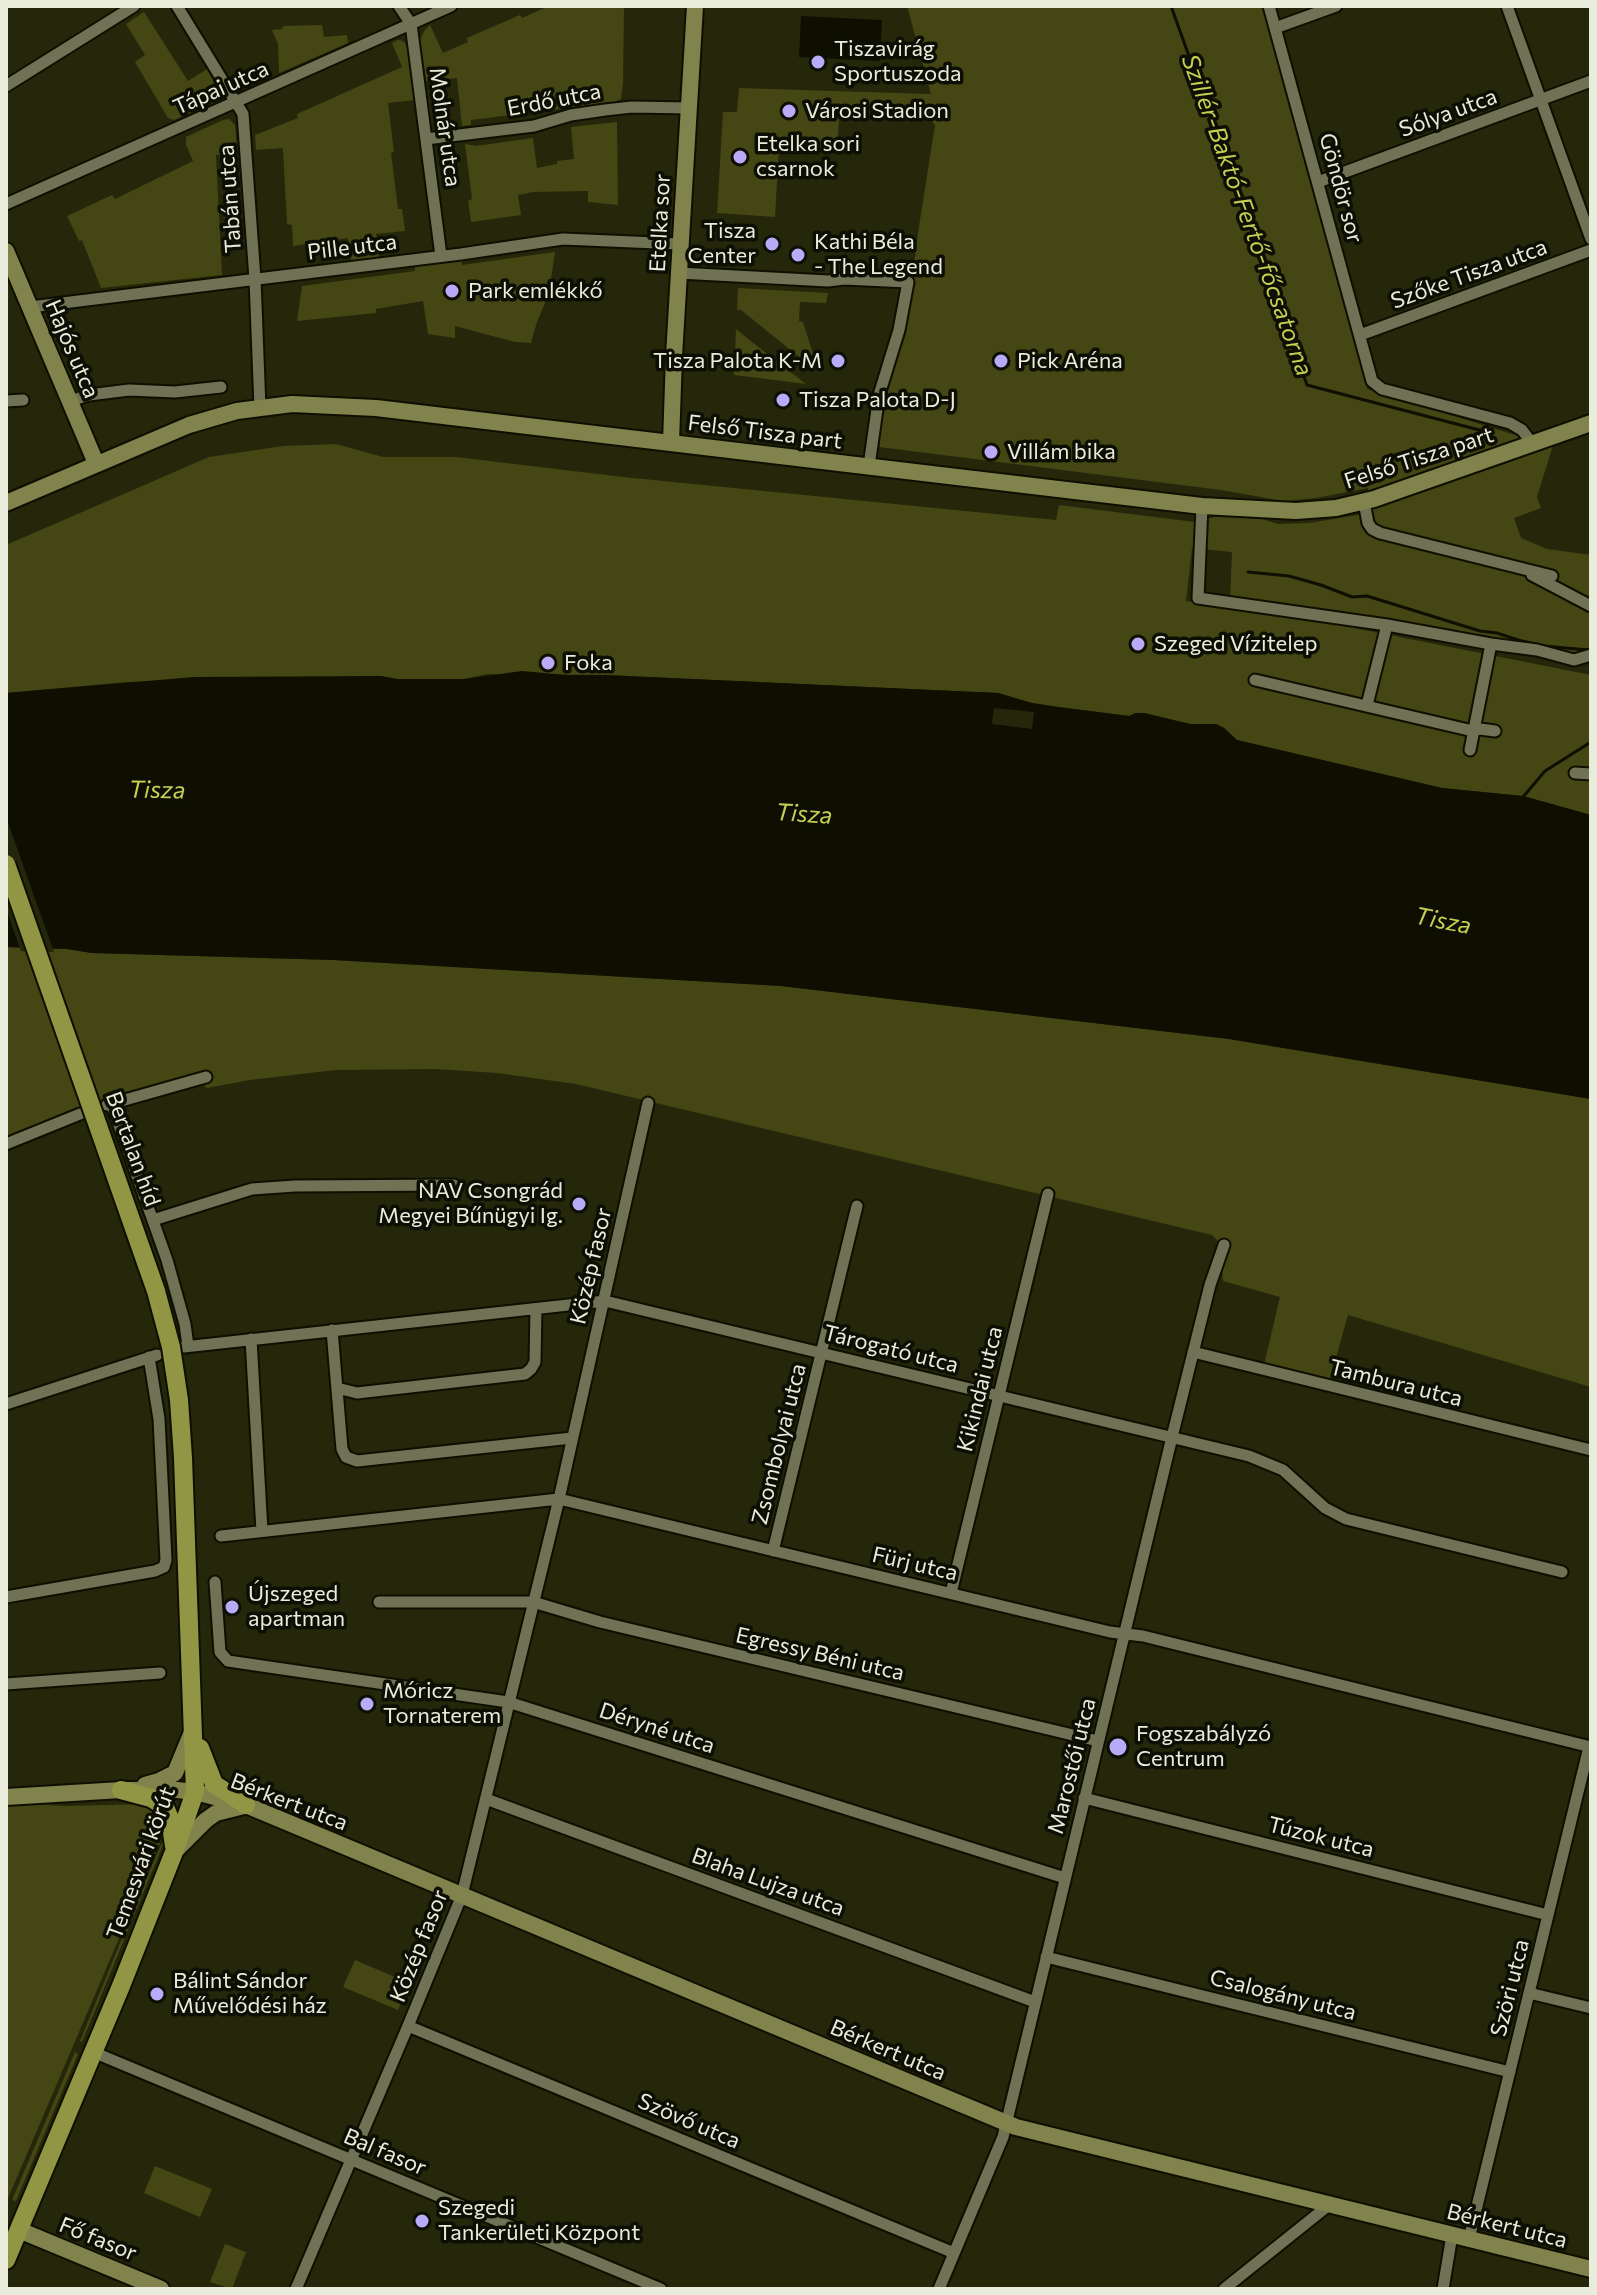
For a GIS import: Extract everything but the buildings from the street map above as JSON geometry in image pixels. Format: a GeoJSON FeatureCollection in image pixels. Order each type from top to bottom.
{"type":"FeatureCollection","features":[{"type":"Feature","properties":{"kind":"main road","name":"Bertalan híd"},"geometry":{"type":"LineString","coordinates":[[6,864],[156,1291],[171,1347],[183,1458]]}},
{"type":"Feature","properties":{"kind":"main road","name":"Temesvári körút"},"geometry":{"type":"LineString","coordinates":[[6,2260],[174,1852],[195,1792],[183,1458]]}},
{"type":"Feature","properties":{"kind":"main road"},"geometry":{"type":"LineString","coordinates":[[194,1727],[210,1779],[246,1805]]}},
{"type":"Feature","properties":{"kind":"main road"},"geometry":{"type":"LineString","coordinates":[[121,1790],[151,1798],[165,1807],[172,1825],[174,1852]]}},
{"type":"Feature","properties":{"kind":"street"},"geometry":{"type":"LineString","coordinates":[[6,86],[134,6]]}},
{"type":"Feature","properties":{"kind":"street","name":"Tabán utca"},"geometry":{"type":"LineString","coordinates":[[177,6],[243,114],[255,279],[260,408]]}},
{"type":"Feature","properties":{"kind":"street","name":"Molnár utca"},"geometry":{"type":"LineString","coordinates":[[399,6],[411,24],[441,256]]}},
{"type":"Feature","properties":{"kind":"street","name":"Tápai utca"},"geometry":{"type":"LineString","coordinates":[[6,204],[451,6]]}},
{"type":"Feature","properties":{"kind":"street","name":"Etelka sor"},"geometry":{"type":"LineString","coordinates":[[671,443],[695,6]]}},
{"type":"Feature","properties":{"kind":"street","name":"Göndör sor"},"geometry":{"type":"LineString","coordinates":[[1269,6],[1372,381],[1382,389],[1510,423],[1522,430],[1529,444]]}},
{"type":"Feature","properties":{"kind":"street"},"geometry":{"type":"LineString","coordinates":[[1275,28],[1336,6]]}},
{"type":"Feature","properties":{"kind":"street"},"geometry":{"type":"LineString","coordinates":[[1507,6],[1591,239]]}},
{"type":"Feature","properties":{"kind":"street","name":"Sólya utca"},"geometry":{"type":"LineString","coordinates":[[1318,182],[1591,81]]}},
{"type":"Feature","properties":{"kind":"street","name":"Erdő utca"},"geometry":{"type":"LineString","coordinates":[[426,139],[534,126],[571,115],[618,108],[689,108]]}},
{"type":"Feature","properties":{"kind":"street","name":"Pille utca"},"geometry":{"type":"LineString","coordinates":[[30,307],[563,239],[680,244]]}},
{"type":"Feature","properties":{"kind":"street","name":"Szőke Tisza utca"},"geometry":{"type":"LineString","coordinates":[[1360,335],[1591,250]]}},
{"type":"Feature","properties":{"kind":"street","name":"Hajós utca"},"geometry":{"type":"LineString","coordinates":[[6,251],[96,463]]}},
{"type":"Feature","properties":{"kind":"street"},"geometry":{"type":"LineString","coordinates":[[679,273],[908,282],[899,330],[879,395],[869,466]]}},
{"type":"Feature","properties":{"kind":"street"},"geometry":{"type":"LineString","coordinates":[[70,401],[89,395],[129,390],[175,392],[221,387]]}},
{"type":"Feature","properties":{"kind":"street"},"geometry":{"type":"LineString","coordinates":[[6,401],[23,400]]}},
{"type":"Feature","properties":{"kind":"street","name":"Felső Tisza part"},"geometry":{"type":"LineString","coordinates":[[6,503],[189,425],[237,411],[312,403],[1202,506],[1296,511],[1364,502],[1591,423]]}},
{"type":"Feature","properties":{"kind":"street"},"geometry":{"type":"LineString","coordinates":[[1364,502],[1368,523],[1380,533],[1552,576]]}},
{"type":"Feature","properties":{"kind":"street"},"geometry":{"type":"LineString","coordinates":[[1202,506],[1198,598],[1387,625],[1537,650],[1574,660],[1591,655]]}},
{"type":"Feature","properties":{"kind":"street"},"geometry":{"type":"LineString","coordinates":[[1510,564],[1591,606]]}},
{"type":"Feature","properties":{"kind":"street"},"geometry":{"type":"LineString","coordinates":[[1367,705],[1387,625]]}},
{"type":"Feature","properties":{"kind":"street"},"geometry":{"type":"LineString","coordinates":[[1470,750],[1491,644]]}},
{"type":"Feature","properties":{"kind":"street"},"geometry":{"type":"LineString","coordinates":[[1255,680],[1473,731],[1495,731]]}},
{"type":"Feature","properties":{"kind":"street"},"geometry":{"type":"LineString","coordinates":[[1575,773],[1591,774]]}},
{"type":"Feature","properties":{"kind":"street"},"geometry":{"type":"LineString","coordinates":[[206,1077],[109,1104],[153,1220],[252,1189],[274,1186],[454,1185]]}},
{"type":"Feature","properties":{"kind":"street","name":"Közép fasor"},"geometry":{"type":"LineString","coordinates":[[296,2289],[462,1895],[559,1499],[648,1103]]}},
{"type":"Feature","properties":{"kind":"street"},"geometry":{"type":"LineString","coordinates":[[6,1144],[80,1114]]}},
{"type":"Feature","properties":{"kind":"street","name":"Kikindai utca"},"geometry":{"type":"LineString","coordinates":[[951,1593],[1048,1194]]}},
{"type":"Feature","properties":{"kind":"street","name":"Zsombolyai utca"},"geometry":{"type":"LineString","coordinates":[[773,1551],[857,1206]]}},
{"type":"Feature","properties":{"kind":"street","name":"Tárogató utca"},"geometry":{"type":"LineString","coordinates":[[153,1220],[185,1324],[186,1346],[605,1301],[1267,1462],[1283,1470],[1325,1508],[1346,1519],[1562,1572]]}},
{"type":"Feature","properties":{"kind":"street","name":"Marostői utca"},"geometry":{"type":"LineString","coordinates":[[939,2289],[996,2155],[1006,2123],[1193,1352],[1224,1245]]}},
{"type":"Feature","properties":{"kind":"street","name":"Közép fasor"},"geometry":{"type":"LineString","coordinates":[[337,1388],[357,1393],[525,1374],[535,1362],[536,1309]]}},
{"type":"Feature","properties":{"kind":"street"},"geometry":{"type":"LineString","coordinates":[[332,1330],[342,1449],[346,1457],[357,1461],[572,1438]]}},
{"type":"Feature","properties":{"kind":"street"},"geometry":{"type":"LineString","coordinates":[[251,1339],[262,1531]]}},
{"type":"Feature","properties":{"kind":"street","name":"Tambura utca"},"geometry":{"type":"LineString","coordinates":[[1193,1352],[1591,1450]]}},
{"type":"Feature","properties":{"kind":"street"},"geometry":{"type":"LineString","coordinates":[[6,1404],[153,1356],[166,1560],[164,1567],[155,1571],[6,1597]]}},
{"type":"Feature","properties":{"kind":"street","name":"Fürj utca"},"geometry":{"type":"LineString","coordinates":[[221,1536],[559,1499],[1125,1635],[1143,1636],[1590,1747]]}},
{"type":"Feature","properties":{"kind":"street","name":"Déryné utca"},"geometry":{"type":"LineString","coordinates":[[215,1582],[220,1652],[228,1661],[508,1702],[1065,1878]]}},
{"type":"Feature","properties":{"kind":"street"},"geometry":{"type":"LineString","coordinates":[[379,1602],[533,1602]]}},
{"type":"Feature","properties":{"kind":"street","name":"Egressy Béni utca"},"geometry":{"type":"LineString","coordinates":[[533,1602],[590,1619],[1098,1741]]}},
{"type":"Feature","properties":{"kind":"street"},"geometry":{"type":"LineString","coordinates":[[6,1684],[160,1673]]}},
{"type":"Feature","properties":{"kind":"street"},"geometry":{"type":"LineString","coordinates":[[6,1797],[121,1790],[159,1781],[175,1773],[194,1727]]}},
{"type":"Feature","properties":{"kind":"street","name":"Szöri utca"},"geometry":{"type":"LineString","coordinates":[[1443,2289],[1510,2072],[1590,1747]]}},
{"type":"Feature","properties":{"kind":"street","name":"Bérkert utca"},"geometry":{"type":"LineString","coordinates":[[121,1790],[195,1792],[246,1805],[1006,2123],[1591,2269]]}},
{"type":"Feature","properties":{"kind":"street","name":"Túzok utca"},"geometry":{"type":"LineString","coordinates":[[1084,1798],[1548,1915]]}},
{"type":"Feature","properties":{"kind":"street","name":"Blaha Lujza utca"},"geometry":{"type":"LineString","coordinates":[[486,1799],[1035,2002]]}},
{"type":"Feature","properties":{"kind":"street"},"geometry":{"type":"LineString","coordinates":[[174,1852],[216,1813],[246,1805]]}},
{"type":"Feature","properties":{"kind":"street","name":"Csalogány utca"},"geometry":{"type":"LineString","coordinates":[[1046,1957],[1510,2072]]}},
{"type":"Feature","properties":{"kind":"street"},"geometry":{"type":"LineString","coordinates":[[1529,1993],[1591,2008]]}},
{"type":"Feature","properties":{"kind":"street","name":"Szövő utca"},"geometry":{"type":"LineString","coordinates":[[408,2026],[954,2253]]}},
{"type":"Feature","properties":{"kind":"street","name":"Bal fasor"},"geometry":{"type":"LineString","coordinates":[[93,2052],[661,2289]]}},
{"type":"Feature","properties":{"kind":"street"},"geometry":{"type":"LineString","coordinates":[[1224,2289],[1329,2205]]}},
{"type":"Feature","properties":{"kind":"street","name":"Fő fasor"},"geometry":{"type":"LineString","coordinates":[[19,2230],[161,2289]]}},
{"type":"Feature","properties":{"kind":"green space"},"geometry":{"type":"Polygon","coordinates":[[[549,6],[624,6],[621,99],[471,120],[471,125],[462,126],[457,78],[426,81],[420,39],[425,30],[430,25],[443,53],[468,42],[467,38],[549,6]]]}},
{"type":"Feature","properties":{"kind":"green space"},"geometry":{"type":"Polygon","coordinates":[[[907,6],[1266,6],[1367,389],[1512,434],[1554,442],[1537,497],[1541,508],[1514,518],[1521,538],[1547,549],[1591,555],[1591,651],[1576,657],[1230,600],[1232,552],[1192,548],[1186,601],[1304,618],[1591,675],[1591,815],[1523,796],[1442,788],[1237,740],[1216,724],[1190,724],[1144,713],[1129,716],[1058,707],[998,693],[605,675],[487,674],[464,679],[380,676],[126,682],[6,693],[6,545],[209,457],[283,446],[336,444],[383,457],[456,457],[623,477],[1056,520],[1059,505],[1195,522],[1219,516],[1262,519],[1278,524],[1309,523],[1370,513],[1368,488],[1283,501],[1221,490],[879,447],[886,388],[905,337],[935,125],[922,110],[840,106],[837,149],[779,147],[775,217],[717,213],[723,112],[737,112],[739,88],[931,94],[907,6]]]}},
{"type":"Feature","properties":{"kind":"green space"},"geometry":{"type":"Polygon","coordinates":[[[144,12],[188,81],[207,69],[221,95],[218,100],[174,120],[168,118],[135,62],[145,55],[126,24],[144,12]]]}},
{"type":"Feature","properties":{"kind":"green space"},"geometry":{"type":"Polygon","coordinates":[[[322,25],[324,37],[347,35],[348,43],[279,73],[278,44],[272,30],[282,29],[283,26],[322,25]]]}},
{"type":"Feature","properties":{"kind":"green space"},"geometry":{"type":"Polygon","coordinates":[[[398,40],[407,46],[415,100],[388,103],[398,209],[402,209],[405,231],[376,234],[379,257],[351,261],[348,238],[293,246],[292,225],[287,224],[283,150],[256,150],[255,135],[298,118],[297,114],[402,67],[392,43],[398,40]]]}},
{"type":"Feature","properties":{"kind":"green space"},"geometry":{"type":"Polygon","coordinates":[[[229,119],[235,125],[237,148],[231,154],[216,155],[222,275],[101,288],[82,240],[79,241],[67,216],[112,195],[115,199],[193,161],[186,137],[229,119]]]}},
{"type":"Feature","properties":{"kind":"green space"},"geometry":{"type":"Polygon","coordinates":[[[617,122],[618,205],[588,202],[588,191],[533,192],[518,195],[521,215],[471,222],[468,201],[472,199],[465,144],[476,146],[533,138],[537,168],[574,159],[571,127],[617,122]]]}},
{"type":"Feature","properties":{"kind":"green space"},"geometry":{"type":"Polygon","coordinates":[[[555,252],[549,293],[531,343],[515,342],[455,326],[455,338],[428,334],[423,301],[376,309],[376,313],[297,321],[302,286],[415,271],[415,263],[461,258],[462,265],[555,252]]]}},
{"type":"Feature","properties":{"kind":"green space"},"geometry":{"type":"Polygon","coordinates":[[[738,288],[828,293],[826,303],[800,302],[799,321],[803,322],[819,373],[741,310],[737,310],[738,288]]]}},
{"type":"Feature","properties":{"kind":"green space"},"geometry":{"type":"Polygon","coordinates":[[[736,329],[752,342],[806,384],[734,375],[736,329]]]}},
{"type":"Feature","properties":{"kind":"green space"},"geometry":{"type":"Polygon","coordinates":[[[6,947],[92,953],[334,960],[781,986],[1229,1039],[1591,1099],[1591,1387],[1348,1315],[1329,1382],[1264,1365],[1280,1297],[1223,1281],[1219,1242],[1212,1235],[576,1084],[497,1073],[435,1069],[335,1070],[207,1088],[192,1076],[69,1112],[6,1138],[6,947]]]}},
{"type":"Feature","properties":{"kind":"green space"},"geometry":{"type":"Polygon","coordinates":[[[6,1803],[66,1806],[144,1804],[155,1809],[163,1819],[163,1830],[6,2203],[6,1803]]]}},
{"type":"Feature","properties":{"kind":"green space"},"geometry":{"type":"Polygon","coordinates":[[[165,1840],[82,2042],[150,1870],[165,1840]]]}},
{"type":"Feature","properties":{"kind":"green space"},"geometry":{"type":"Polygon","coordinates":[[[355,1960],[409,1983],[398,2010],[343,1987],[355,1960]]]}},
{"type":"Feature","properties":{"kind":"green space"},"geometry":{"type":"Polygon","coordinates":[[[75,2052],[78,2054],[16,2201],[12,2200],[75,2052]]]}},
{"type":"Feature","properties":{"kind":"green space"},"geometry":{"type":"Polygon","coordinates":[[[155,2166],[212,2189],[200,2217],[144,2193],[155,2166]]]}},
{"type":"Feature","properties":{"kind":"green space"},"geometry":{"type":"Polygon","coordinates":[[[225,2244],[246,2252],[232,2289],[210,2282],[225,2244]]]}},
{"type":"Feature","properties":{"kind":"water"},"geometry":{"type":"Polygon","coordinates":[[[801,16],[882,20],[880,61],[799,57],[801,16]]]}},
{"type":"Feature","properties":{"kind":"water","name":"Tisza"},"geometry":{"type":"Polygon","coordinates":[[[522,671],[998,693],[1058,707],[1129,716],[1144,713],[1190,724],[1216,724],[1237,740],[1442,788],[1523,796],[1591,815],[1591,1099],[1229,1039],[781,986],[334,960],[92,953],[6,947],[6,693],[194,677],[464,679],[522,671]]]}},
{"type":"Feature","properties":{"kind":"pier"},"geometry":{"type":"Polygon","coordinates":[[[994,708],[1034,712],[1032,729],[992,724],[994,708]]]}},
{"type":"Feature","properties":{"kind":"pier"},"geometry":{"type":"Polygon","coordinates":[[[6,817],[54,952],[21,951],[6,909],[6,817]]]}},
{"type":"Feature","properties":{"kind":"waterway","name":"Szillér-Baktó-Fertő-főcsatorna"},"geometry":{"type":"LineString","coordinates":[[1171,6],[1307,385],[1487,432]]}},
{"type":"Feature","properties":{"kind":"waterway"},"geometry":{"type":"LineString","coordinates":[[1248,572],[1289,576],[1352,597],[1367,596],[1480,631],[1544,646],[1588,650]]}},
{"type":"Feature","properties":{"kind":"waterway"},"geometry":{"type":"LineString","coordinates":[[1523,797],[1545,771],[1591,742]]}},
{"type":"Feature","properties":{"kind":"place","name":"Tiszavirág Sportuszoda"},"geometry":{"type":"Point","coordinates":[818,62]}},
{"type":"Feature","properties":{"kind":"place","name":"Városi Stadion"},"geometry":{"type":"Point","coordinates":[789,111]}},
{"type":"Feature","properties":{"kind":"place","name":"Etelka sori csarnok"},"geometry":{"type":"Point","coordinates":[740,157]}},
{"type":"Feature","properties":{"kind":"place","name":"Tisza Center"},"geometry":{"type":"Point","coordinates":[772,244]}},
{"type":"Feature","properties":{"kind":"place","name":"Kathi Béla - The Legend"},"geometry":{"type":"Point","coordinates":[798,255]}},
{"type":"Feature","properties":{"kind":"place","name":"Park emlékkő"},"geometry":{"type":"Point","coordinates":[452,291]}},
{"type":"Feature","properties":{"kind":"place","name":"Tisza Palota K-M"},"geometry":{"type":"Point","coordinates":[838,361]}},
{"type":"Feature","properties":{"kind":"place","name":"Pick Aréna"},"geometry":{"type":"Point","coordinates":[1001,361]}},
{"type":"Feature","properties":{"kind":"place","name":"Tisza Palota D-J"},"geometry":{"type":"Point","coordinates":[783,400]}},
{"type":"Feature","properties":{"kind":"place","name":"Villám bika"},"geometry":{"type":"Point","coordinates":[991,452]}},
{"type":"Feature","properties":{"kind":"place","name":"Szeged Vízitelep"},"geometry":{"type":"Point","coordinates":[1138,644]}},
{"type":"Feature","properties":{"kind":"place","name":"Foka"},"geometry":{"type":"Point","coordinates":[548,663]}},
{"type":"Feature","properties":{"kind":"place","name":"NAV Csongrád Megyei Bűnügyi Ig."},"geometry":{"type":"Point","coordinates":[579,1204]}},
{"type":"Feature","properties":{"kind":"place","name":"Újszeged apartman"},"geometry":{"type":"Point","coordinates":[232,1607]}},
{"type":"Feature","properties":{"kind":"place","name":"Móricz Tornaterem"},"geometry":{"type":"Point","coordinates":[367,1704]}},
{"type":"Feature","properties":{"kind":"place","name":"Fogszabályzó Centrum"},"geometry":{"type":"Point","coordinates":[1118,1747]}},
{"type":"Feature","properties":{"kind":"place","name":"Bálint Sándor Művelődési ház"},"geometry":{"type":"Point","coordinates":[157,1994]}},
{"type":"Feature","properties":{"kind":"place","name":"Szegedi Tankerületi Központ"},"geometry":{"type":"Point","coordinates":[422,2221]}}]}
